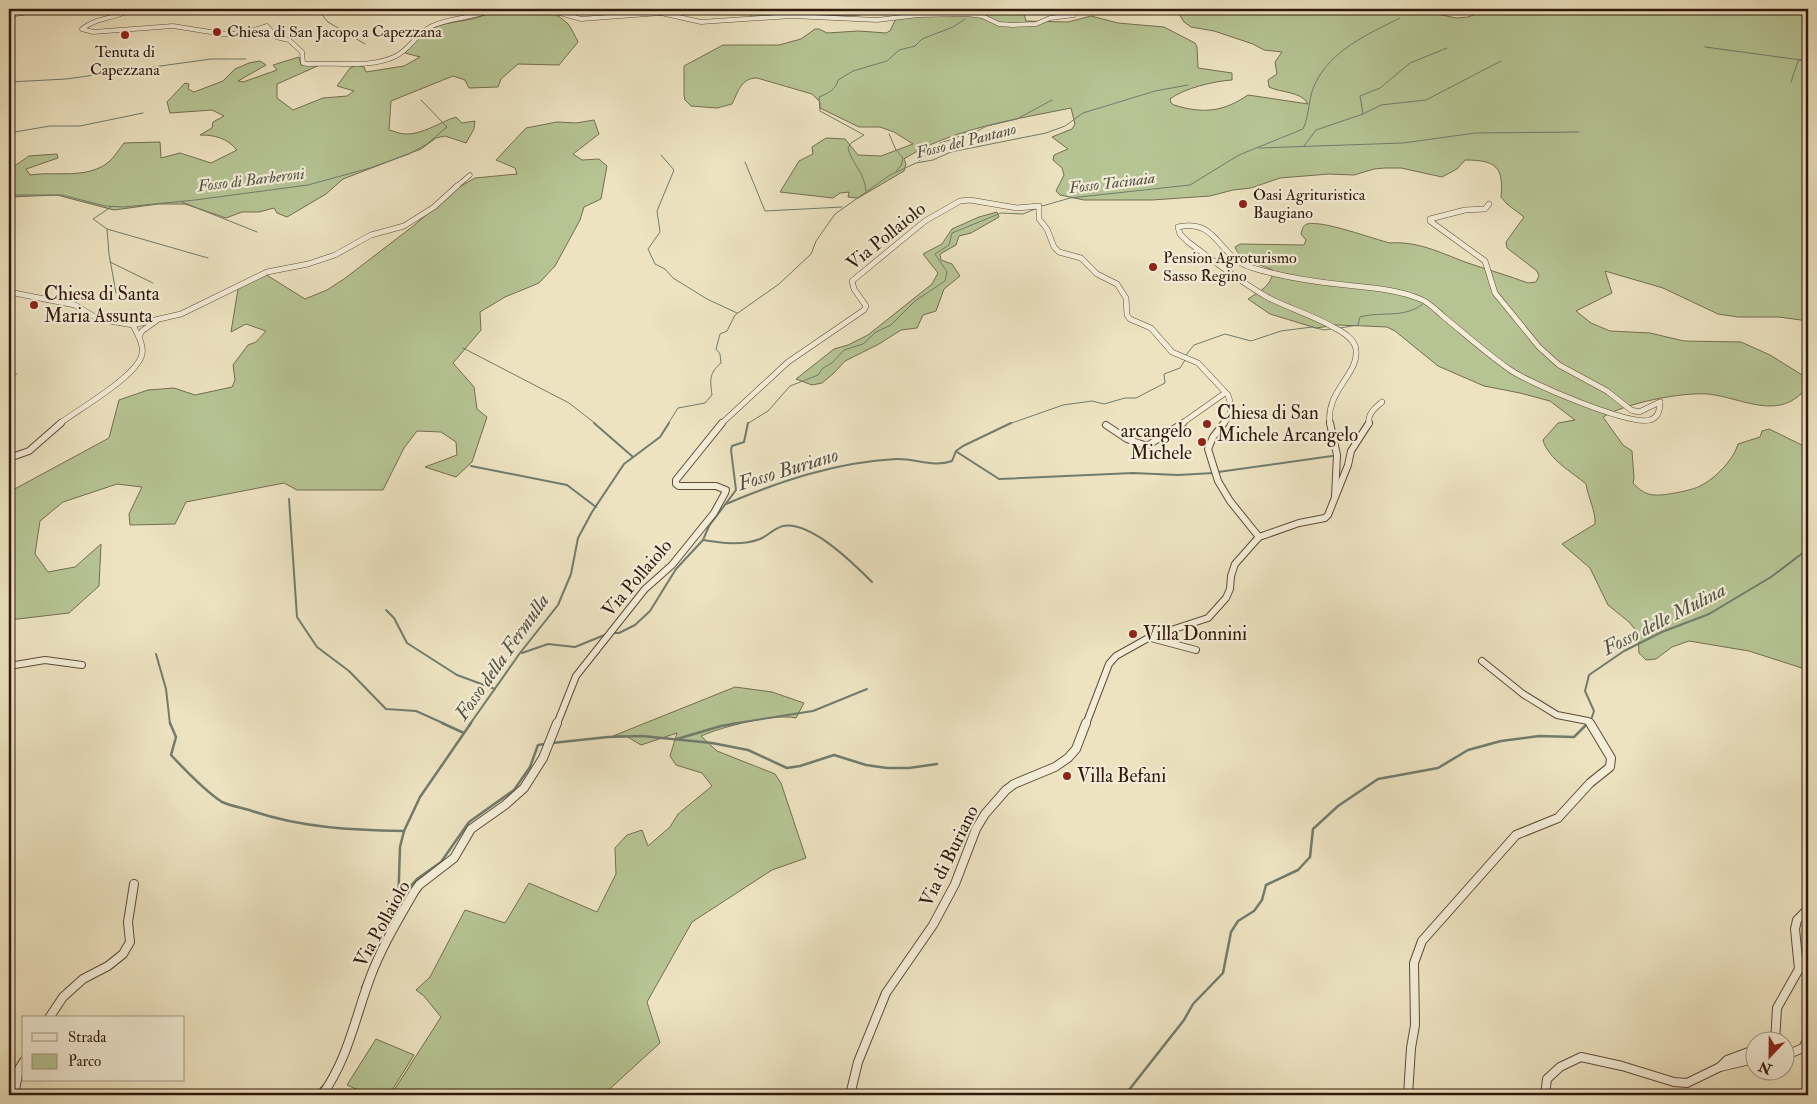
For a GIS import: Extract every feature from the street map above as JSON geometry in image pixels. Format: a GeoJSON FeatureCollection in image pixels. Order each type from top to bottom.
{"type":"FeatureCollection","features":[{"type":"Feature","properties":{"kind":"street"},"geometry":{"type":"LineString","coordinates":[[9,14],[49,9]]}},
{"type":"Feature","properties":{"kind":"street"},"geometry":{"type":"LineString","coordinates":[[132,9],[122,15],[91,23],[82,29],[93,32],[170,26],[196,28],[213,34],[235,34],[250,32],[266,26],[276,37],[289,40],[302,52],[303,63],[308,64],[390,59],[404,51],[427,29],[452,20],[480,16],[495,9]]}},
{"type":"Feature","properties":{"kind":"street"},"geometry":{"type":"LineString","coordinates":[[546,9],[581,19],[661,14],[701,22],[792,16],[877,20],[918,15],[967,14],[982,16],[999,24],[1013,25],[1036,24],[1050,18],[1063,18],[1074,15]]}},
{"type":"Feature","properties":{"kind":"street"},"geometry":{"type":"LineString","coordinates":[[661,14],[663,9]]}},
{"type":"Feature","properties":{"kind":"street"},"geometry":{"type":"LineString","coordinates":[[9,292],[75,305],[98,319],[133,325],[181,314],[267,272],[308,264],[335,255],[371,235],[404,226],[434,207],[470,175]]}},
{"type":"Feature","properties":{"kind":"street","name":"Via Pollaiolo"},"geometry":{"type":"LineString","coordinates":[[322,1095],[338,1071],[348,1050],[370,977],[414,892],[454,858],[475,826],[505,805],[524,788],[543,758],[576,676],[645,589],[672,565],[714,513],[726,490],[716,486],[679,486],[676,484],[676,480],[720,425],[788,362],[864,310],[866,306],[852,285],[855,279],[925,221],[960,201],[970,200],[1017,208],[1040,207],[1039,219],[1047,229],[1054,247],[1059,252],[1081,258],[1098,274],[1117,284],[1126,298],[1127,315],[1130,319],[1151,328],[1172,352],[1198,362],[1225,393]]}},
{"type":"Feature","properties":{"kind":"street"},"geometry":{"type":"LineString","coordinates":[[1335,496],[1334,487],[1337,462],[1330,421],[1330,404],[1356,356],[1356,348],[1352,340],[1328,324],[1280,304],[1251,289],[1188,242],[1180,234],[1178,227],[1188,224],[1200,225],[1208,229],[1230,256],[1254,269],[1336,284],[1389,290],[1423,300],[1510,370],[1525,379],[1591,406],[1631,419],[1646,421],[1654,418],[1660,412],[1660,402],[1639,412],[1632,410],[1607,391],[1559,365],[1539,347],[1495,293],[1485,261],[1430,221],[1430,219],[1464,210],[1485,209],[1489,204]]}},
{"type":"Feature","properties":{"kind":"street"},"geometry":{"type":"LineString","coordinates":[[139,337],[148,326],[163,318]]}},
{"type":"Feature","properties":{"kind":"street"},"geometry":{"type":"LineString","coordinates":[[9,458],[29,451],[44,436],[82,407],[104,395],[134,368],[142,355],[142,341],[133,325]]}},
{"type":"Feature","properties":{"kind":"street"},"geometry":{"type":"LineString","coordinates":[[1106,425],[1127,439],[1147,446],[1172,431],[1225,393],[1228,395],[1231,405],[1230,416],[1213,437],[1208,449],[1218,481],[1230,501],[1259,537]]}},
{"type":"Feature","properties":{"kind":"street","name":"Via di Buriano"},"geometry":{"type":"LineString","coordinates":[[850,1095],[858,1062],[886,993],[933,925],[955,884],[976,829],[984,814],[1014,784],[1043,773],[1068,758],[1076,749],[1109,664],[1116,656],[1150,637],[1208,618],[1219,608],[1230,590],[1231,576],[1235,564],[1259,537],[1299,523],[1325,518],[1332,510],[1351,451],[1355,448],[1369,425],[1368,420],[1372,411],[1382,402]]}},
{"type":"Feature","properties":{"kind":"street"},"geometry":{"type":"LineString","coordinates":[[1150,637],[1196,650]]}},
{"type":"Feature","properties":{"kind":"street"},"geometry":{"type":"LineString","coordinates":[[9,666],[45,660],[82,665]]}},
{"type":"Feature","properties":{"kind":"street"},"geometry":{"type":"LineString","coordinates":[[1408,1095],[1411,1048],[1415,1025],[1414,963],[1422,941],[1516,835],[1558,818],[1602,771],[1610,767],[1611,763],[1611,758],[1588,721],[1557,715],[1549,711],[1523,694],[1482,661]]}},
{"type":"Feature","properties":{"kind":"street"},"geometry":{"type":"LineString","coordinates":[[51,1016],[63,997],[83,979],[108,966],[123,954],[130,942],[128,922],[134,884]]}},
{"type":"Feature","properties":{"kind":"street"},"geometry":{"type":"LineString","coordinates":[[1776,1032],[1777,1008],[1799,969],[1795,929],[1797,920],[1808,909]]}},
{"type":"Feature","properties":{"kind":"street"},"geometry":{"type":"LineString","coordinates":[[1794,1052],[1803,1048],[1808,1039]]}},
{"type":"Feature","properties":{"kind":"street"},"geometry":{"type":"LineString","coordinates":[[1720,1067],[1727,1060],[1744,1053]]}},
{"type":"Feature","properties":{"kind":"street"},"geometry":{"type":"LineString","coordinates":[[1545,1095],[1547,1080],[1560,1067],[1580,1057],[1622,1066],[1674,1082],[1687,1083],[1720,1067],[1744,1061]]}},
{"type":"Feature","properties":{"kind":"street"},"geometry":{"type":"LineString","coordinates":[[14,1095],[19,1069],[22,1064]]}},
{"type":"Feature","properties":{"kind":"green space"},"geometry":{"type":"Polygon","coordinates":[[[521,8],[552,13],[568,24],[578,42],[559,65],[518,64],[501,79],[498,87],[469,88],[465,80],[453,76],[391,101],[389,130],[411,134],[456,117],[462,123],[475,121],[474,129],[466,143],[445,136],[436,138],[421,149],[343,179],[326,194],[287,217],[277,213],[274,208],[259,212],[242,212],[226,218],[185,204],[158,204],[114,210],[57,195],[9,197],[9,166],[16,165],[29,156],[57,154],[58,158],[26,169],[30,175],[72,174],[92,171],[101,167],[110,161],[124,143],[160,142],[161,158],[180,153],[211,163],[237,150],[220,138],[200,135],[212,128],[213,122],[224,116],[212,110],[170,113],[167,102],[185,83],[189,84],[188,89],[194,92],[223,81],[235,69],[260,61],[266,65],[238,81],[243,82],[277,70],[273,65],[299,57],[301,65],[322,64],[277,84],[277,98],[293,110],[323,98],[347,96],[354,91],[337,86],[350,68],[356,65],[364,67],[366,72],[404,66],[420,57],[405,53],[428,30],[443,24],[481,16],[491,9],[521,8]]]}},
{"type":"Feature","properties":{"kind":"green space"},"geometry":{"type":"Polygon","coordinates":[[[749,9],[788,9],[782,15],[751,18],[749,9]]]}},
{"type":"Feature","properties":{"kind":"green space"},"geometry":{"type":"Polygon","coordinates":[[[808,9],[857,9],[855,10],[860,15],[809,16],[808,9]]]}},
{"type":"Feature","properties":{"kind":"green space"},"geometry":{"type":"Polygon","coordinates":[[[1176,9],[1413,9],[1456,18],[1476,14],[1475,9],[1808,9],[1808,321],[1779,317],[1738,317],[1718,314],[1663,288],[1605,271],[1612,293],[1576,311],[1591,323],[1610,331],[1650,333],[1684,341],[1741,342],[1770,355],[1807,378],[1808,386],[1797,397],[1786,403],[1774,406],[1748,403],[1721,396],[1697,394],[1654,399],[1625,407],[1603,417],[1623,445],[1632,451],[1633,483],[1642,491],[1652,495],[1665,495],[1685,491],[1706,483],[1718,474],[1728,462],[1738,444],[1760,437],[1762,431],[1769,429],[1808,448],[1808,670],[1749,651],[1689,641],[1672,647],[1656,659],[1646,660],[1639,653],[1638,633],[1629,622],[1608,605],[1590,568],[1562,544],[1595,524],[1595,519],[1586,484],[1555,459],[1543,440],[1558,423],[1575,420],[1550,401],[1484,386],[1438,366],[1395,331],[1387,327],[1337,325],[1316,328],[1270,314],[1248,299],[1268,284],[1273,270],[1246,259],[1237,252],[1235,247],[1240,244],[1304,245],[1306,240],[1301,234],[1307,224],[1336,227],[1390,243],[1419,245],[1528,283],[1536,282],[1539,276],[1537,271],[1507,248],[1506,242],[1524,217],[1501,197],[1502,187],[1499,172],[1490,164],[1484,161],[1465,160],[1457,169],[1442,177],[1401,168],[1385,168],[1354,175],[1329,174],[1280,178],[1251,188],[1210,196],[1152,200],[1084,200],[1060,195],[1056,191],[1064,175],[1062,168],[1053,160],[1054,155],[1068,149],[1052,137],[1072,129],[1075,124],[1071,108],[984,126],[942,140],[904,159],[906,164],[904,171],[858,198],[848,197],[849,192],[840,193],[833,198],[780,192],[799,161],[813,154],[812,147],[826,138],[845,139],[858,155],[881,156],[913,144],[894,132],[880,127],[859,127],[820,108],[820,102],[812,94],[757,78],[747,80],[744,83],[738,90],[732,104],[717,108],[691,106],[685,100],[684,66],[723,45],[779,45],[801,39],[815,29],[827,33],[859,31],[886,33],[890,31],[900,10],[1024,14],[1026,21],[1068,22],[1091,16],[1118,23],[1164,27],[1195,43],[1197,47],[1198,68],[1232,73],[1232,80],[1200,86],[1170,99],[1174,105],[1184,108],[1212,110],[1230,105],[1248,95],[1308,104],[1296,94],[1269,87],[1268,80],[1277,74],[1275,62],[1282,52],[1264,50],[1253,44],[1214,31],[1191,27],[1184,22],[1176,9]]]}},
{"type":"Feature","properties":{"kind":"green space"},"geometry":{"type":"Polygon","coordinates":[[[594,120],[599,134],[573,154],[582,160],[599,159],[607,166],[601,199],[584,207],[580,220],[555,266],[539,283],[505,297],[480,312],[481,330],[453,363],[474,387],[477,409],[487,417],[472,462],[456,477],[425,467],[457,455],[456,442],[441,432],[417,431],[404,448],[383,490],[297,490],[284,483],[186,502],[175,524],[130,525],[129,514],[142,487],[117,484],[63,502],[40,521],[35,554],[48,572],[75,567],[101,544],[99,586],[69,613],[9,620],[9,492],[109,438],[119,400],[148,390],[174,388],[195,395],[232,387],[235,380],[233,365],[248,345],[256,342],[266,331],[246,324],[231,332],[238,289],[265,274],[305,299],[327,290],[412,227],[459,187],[475,178],[517,174],[515,168],[496,160],[526,128],[557,122],[576,123],[594,120]]]}},
{"type":"Feature","properties":{"kind":"green space"},"geometry":{"type":"Polygon","coordinates":[[[997,212],[999,217],[971,233],[959,236],[956,245],[940,254],[941,260],[952,264],[960,276],[944,289],[936,311],[923,315],[917,328],[901,330],[879,344],[845,361],[822,383],[812,385],[796,379],[834,349],[848,345],[868,335],[932,284],[938,273],[923,254],[942,244],[952,229],[979,217],[997,212]]]}},
{"type":"Feature","properties":{"kind":"green space"},"geometry":{"type":"Polygon","coordinates":[[[735,687],[772,692],[804,703],[796,718],[774,717],[761,719],[734,725],[701,736],[717,751],[775,774],[781,783],[806,858],[772,870],[692,922],[647,1002],[660,1043],[603,1095],[391,1095],[441,1017],[424,996],[416,990],[430,977],[465,910],[505,923],[529,883],[597,912],[616,874],[615,848],[627,835],[642,830],[648,846],[670,827],[678,814],[712,786],[702,773],[676,765],[670,756],[677,733],[641,745],[626,736],[613,736],[735,687]]]}},
{"type":"Feature","properties":{"kind":"green space"},"geometry":{"type":"Polygon","coordinates":[[[376,1039],[414,1055],[389,1095],[369,1095],[347,1085],[376,1039]]]}},
{"type":"Feature","properties":{"kind":"waterway"},"geometry":{"type":"LineString","coordinates":[[317,9],[328,22],[365,44]]}},
{"type":"Feature","properties":{"kind":"waterway"},"geometry":{"type":"LineString","coordinates":[[456,9],[474,14]]}},
{"type":"Feature","properties":{"kind":"waterway","name":"Fosso Tacinaia"},"geometry":{"type":"LineString","coordinates":[[1039,207],[1070,198],[1190,185],[1239,155],[1303,129],[1313,89],[1322,72],[1340,52],[1375,30],[1400,18]]}},
{"type":"Feature","properties":{"kind":"waterway"},"geometry":{"type":"LineString","coordinates":[[866,191],[861,174],[848,148],[851,143],[864,135],[820,111],[819,97],[831,91],[838,80],[853,71],[887,61],[899,50],[915,46],[922,39],[953,27],[965,19]]}},
{"type":"Feature","properties":{"kind":"waterway"},"geometry":{"type":"LineString","coordinates":[[1705,47],[1801,60]]}},
{"type":"Feature","properties":{"kind":"waterway"},"geometry":{"type":"LineString","coordinates":[[1363,114],[1360,96],[1380,88],[1410,63],[1447,48]]}},
{"type":"Feature","properties":{"kind":"waterway"},"geometry":{"type":"LineString","coordinates":[[1791,82],[1798,61],[1808,58]]}},
{"type":"Feature","properties":{"kind":"waterway"},"geometry":{"type":"LineString","coordinates":[[9,82],[66,79],[211,59],[246,59]]}},
{"type":"Feature","properties":{"kind":"waterway"},"geometry":{"type":"LineString","coordinates":[[1363,114],[1381,105],[1426,100],[1501,61]]}},
{"type":"Feature","properties":{"kind":"waterway","name":"Fosso del Pantano"},"geometry":{"type":"LineString","coordinates":[[668,424],[678,408],[705,403],[712,395],[711,377],[714,370],[721,363],[720,354],[716,349],[720,334],[727,331],[735,315],[779,284],[811,254],[816,241],[835,214],[890,175],[916,163],[933,160],[951,152],[1046,133],[1065,126],[1083,113],[1155,91],[1188,85]]}},
{"type":"Feature","properties":{"kind":"waterway","name":"Fosso di Barberoni"},"geometry":{"type":"LineString","coordinates":[[9,195],[62,195],[105,206],[123,207],[195,200],[308,185],[370,168],[409,154],[427,144],[447,127],[421,100]]}},
{"type":"Feature","properties":{"kind":"waterway"},"geometry":{"type":"LineString","coordinates":[[919,161],[940,143],[956,138],[964,133],[975,132],[987,126],[1017,119],[1052,100]]}},
{"type":"Feature","properties":{"kind":"waterway"},"geometry":{"type":"LineString","coordinates":[[9,133],[50,126],[80,126],[143,113]]}},
{"type":"Feature","properties":{"kind":"waterway"},"geometry":{"type":"LineString","coordinates":[[1304,146],[1316,130],[1363,114]]}},
{"type":"Feature","properties":{"kind":"waterway"},"geometry":{"type":"LineString","coordinates":[[1259,148],[1403,143],[1475,133],[1579,132]]}},
{"type":"Feature","properties":{"kind":"waterway"},"geometry":{"type":"LineString","coordinates":[[889,134],[896,150],[903,158],[901,166],[896,171]]}},
{"type":"Feature","properties":{"kind":"waterway","name":"Fosso della Fermulla"},"geometry":{"type":"LineString","coordinates":[[661,155],[674,170],[657,211],[660,232],[648,249],[655,264],[665,269],[673,278],[707,299],[737,313]]}},
{"type":"Feature","properties":{"kind":"waterway"},"geometry":{"type":"LineString","coordinates":[[745,162],[765,211],[842,207]]}},
{"type":"Feature","properties":{"kind":"waterway"},"geometry":{"type":"LineString","coordinates":[[182,202],[257,232]]}},
{"type":"Feature","properties":{"kind":"waterway"},"geometry":{"type":"LineString","coordinates":[[107,229],[93,219],[111,207]]}},
{"type":"Feature","properties":{"kind":"waterway","name":"Fosso Tacinaia"},"geometry":{"type":"LineString","coordinates":[[748,423],[768,411],[790,386],[818,375],[823,368],[832,363],[844,350],[863,344],[876,332],[891,325],[915,301],[945,281],[947,272],[935,254],[949,245],[952,233],[1001,213],[1023,214],[1035,209]]}},
{"type":"Feature","properties":{"kind":"waterway"},"geometry":{"type":"LineString","coordinates":[[107,229],[208,258]]}},
{"type":"Feature","properties":{"kind":"waterway"},"geometry":{"type":"LineString","coordinates":[[107,229],[110,262]]}},
{"type":"Feature","properties":{"kind":"waterway"},"geometry":{"type":"LineString","coordinates":[[110,262],[153,283]]}},
{"type":"Feature","properties":{"kind":"waterway"},"geometry":{"type":"LineString","coordinates":[[110,262],[116,293]]}},
{"type":"Feature","properties":{"kind":"waterway","name":"Fosso Buriano"},"geometry":{"type":"LineString","coordinates":[[1340,328],[1358,325],[1360,317],[1408,312],[1423,304]]}},
{"type":"Feature","properties":{"kind":"waterway","name":"Fosso Buriano"},"geometry":{"type":"LineString","coordinates":[[1186,355],[1194,345],[1225,334],[1251,341],[1281,331],[1312,327],[1324,330],[1331,329]]}},
{"type":"Feature","properties":{"kind":"waterway"},"geometry":{"type":"LineString","coordinates":[[463,348],[569,403],[596,424]]}},
{"type":"Feature","properties":{"kind":"waterway","name":"Fosso Buriano"},"geometry":{"type":"LineString","coordinates":[[1009,424],[1063,405],[1092,401],[1104,404],[1125,398],[1136,398],[1165,383],[1164,374],[1180,368],[1185,360]]}},
{"type":"Feature","properties":{"kind":"waterway"},"geometry":{"type":"LineString","coordinates":[[9,375],[17,374]]}},
{"type":"Feature","properties":{"kind":"waterway"},"geometry":{"type":"LineString","coordinates":[[594,423],[633,457]]}},
{"type":"Feature","properties":{"kind":"waterway","name":"Fosso della Fermulla"},"geometry":{"type":"LineString","coordinates":[[596,507],[624,464],[660,437],[669,423]]}},
{"type":"Feature","properties":{"kind":"waterway","name":"Fosso Tacinaia"},"geometry":{"type":"LineString","coordinates":[[703,540],[709,526],[736,490],[731,450],[732,446],[744,442],[748,423]]}},
{"type":"Feature","properties":{"kind":"waterway","name":"Fosso Buriano"},"geometry":{"type":"LineString","coordinates":[[726,504],[788,480],[852,464],[896,459],[945,463],[952,461],[956,451],[963,446],[1011,423]]}},
{"type":"Feature","properties":{"kind":"waterway"},"geometry":{"type":"LineString","coordinates":[[957,452],[999,479],[1133,473],[1178,475],[1214,473]]}},
{"type":"Feature","properties":{"kind":"waterway"},"geometry":{"type":"LineString","coordinates":[[1218,472],[1332,456]]}},
{"type":"Feature","properties":{"kind":"waterway"},"geometry":{"type":"LineString","coordinates":[[471,466],[567,485],[596,507]]}},
{"type":"Feature","properties":{"kind":"waterway"},"geometry":{"type":"LineString","coordinates":[[289,499],[297,617],[317,647],[349,671],[386,709],[416,711],[445,724]]}},
{"type":"Feature","properties":{"kind":"waterway","name":"Fosso della Fermulla"},"geometry":{"type":"LineString","coordinates":[[495,689],[558,605],[571,574],[578,538],[596,507]]}},
{"type":"Feature","properties":{"kind":"waterway"},"geometry":{"type":"LineString","coordinates":[[703,540],[724,543],[746,543],[763,538],[780,527],[794,526],[806,530],[831,545],[872,582]]}},
{"type":"Feature","properties":{"kind":"waterway","name":"Fosso Buriano"},"geometry":{"type":"LineString","coordinates":[[612,633],[619,633],[635,625],[650,611],[676,569],[703,540]]}},
{"type":"Feature","properties":{"kind":"waterway","name":"Fosso delle Mulina"},"geometry":{"type":"LineString","coordinates":[[1591,720],[1594,711],[1585,691],[1589,675],[1624,651],[1662,632],[1709,614],[1771,577],[1808,549]]}},
{"type":"Feature","properties":{"kind":"waterway"},"geometry":{"type":"LineString","coordinates":[[386,610],[394,618],[407,643],[457,675],[495,689]]}},
{"type":"Feature","properties":{"kind":"waterway","name":"Fosso Buriano"},"geometry":{"type":"LineString","coordinates":[[522,653],[548,644],[575,647],[607,634]]}},
{"type":"Feature","properties":{"kind":"waterway"},"geometry":{"type":"LineString","coordinates":[[156,654],[166,689],[170,724]]}},
{"type":"Feature","properties":{"kind":"waterway","name":"Fosso della Fermulla"},"geometry":{"type":"LineString","coordinates":[[470,724],[495,689]]}},
{"type":"Feature","properties":{"kind":"waterway"},"geometry":{"type":"LineString","coordinates":[[731,724],[813,711],[867,689]]}},
{"type":"Feature","properties":{"kind":"waterway"},"geometry":{"type":"LineString","coordinates":[[170,723],[176,737],[171,755],[202,786],[222,802],[271,817],[308,825],[346,829],[404,831]]}},
{"type":"Feature","properties":{"kind":"waterway"},"geometry":{"type":"LineString","coordinates":[[442,723],[464,733]]}},
{"type":"Feature","properties":{"kind":"waterway","name":"Fosso della Fermulla"},"geometry":{"type":"LineString","coordinates":[[404,831],[420,797],[471,723]]}},
{"type":"Feature","properties":{"kind":"waterway"},"geometry":{"type":"LineString","coordinates":[[677,739],[721,726],[739,723]]}},
{"type":"Feature","properties":{"kind":"waterway","name":"Fosso delle Mulina"},"geometry":{"type":"LineString","coordinates":[[1125,1095],[1184,1020],[1193,1004],[1223,973],[1231,932],[1238,921],[1254,911],[1262,900],[1266,885],[1298,870],[1310,857],[1313,829],[1338,806],[1378,779],[1438,768],[1468,750],[1501,741],[1539,736],[1574,737],[1588,723]]}},
{"type":"Feature","properties":{"kind":"waterway"},"geometry":{"type":"LineString","coordinates":[[552,743],[608,737],[642,736],[712,743],[748,750],[787,768],[800,766],[834,755],[866,765],[887,768],[909,768],[937,764]]}},
{"type":"Feature","properties":{"kind":"waterway"},"geometry":{"type":"LineString","coordinates":[[399,906],[408,889],[417,879],[441,862],[469,822],[514,790],[530,767],[538,745],[545,744]]}},
{"type":"Feature","properties":{"kind":"waterway","name":"Fosso della Fermulla"},"geometry":{"type":"LineString","coordinates":[[390,927],[398,908],[400,847],[404,831]]}},
{"type":"Feature","properties":{"kind":"waterway","name":"Fosso della Fermulla"},"geometry":{"type":"LineString","coordinates":[[362,988],[366,979]]}},
{"type":"Feature","properties":{"kind":"waterway","name":"Fosso della Fermulla"},"geometry":{"type":"LineString","coordinates":[[315,1095],[324,1085]]}},
{"type":"Feature","properties":{"kind":"place","name":"Chiesa di San Jacopo a Capezzana"},"geometry":{"type":"Point","coordinates":[217,32]}},
{"type":"Feature","properties":{"kind":"place","name":"Tenuta di Capezzana"},"geometry":{"type":"Point","coordinates":[125,35]}},
{"type":"Feature","properties":{"kind":"place","name":"Oasi Agrituristica Baugiano"},"geometry":{"type":"Point","coordinates":[1243,204]}},
{"type":"Feature","properties":{"kind":"place","name":"Pension Agroturismo Sasso Regino"},"geometry":{"type":"Point","coordinates":[1153,267]}},
{"type":"Feature","properties":{"kind":"place","name":"Chiesa di Santa Maria Assunta"},"geometry":{"type":"Point","coordinates":[34,305]}},
{"type":"Feature","properties":{"kind":"place","name":"Chiesa di San Michele Arcangelo"},"geometry":{"type":"Point","coordinates":[1207,424]}},
{"type":"Feature","properties":{"kind":"place","name":"arcangelo Michele"},"geometry":{"type":"Point","coordinates":[1202,442]}},
{"type":"Feature","properties":{"kind":"place","name":"Villa Donnini"},"geometry":{"type":"Point","coordinates":[1133,634]}},
{"type":"Feature","properties":{"kind":"place","name":"Villa Befani"},"geometry":{"type":"Point","coordinates":[1067,776]}}]}
